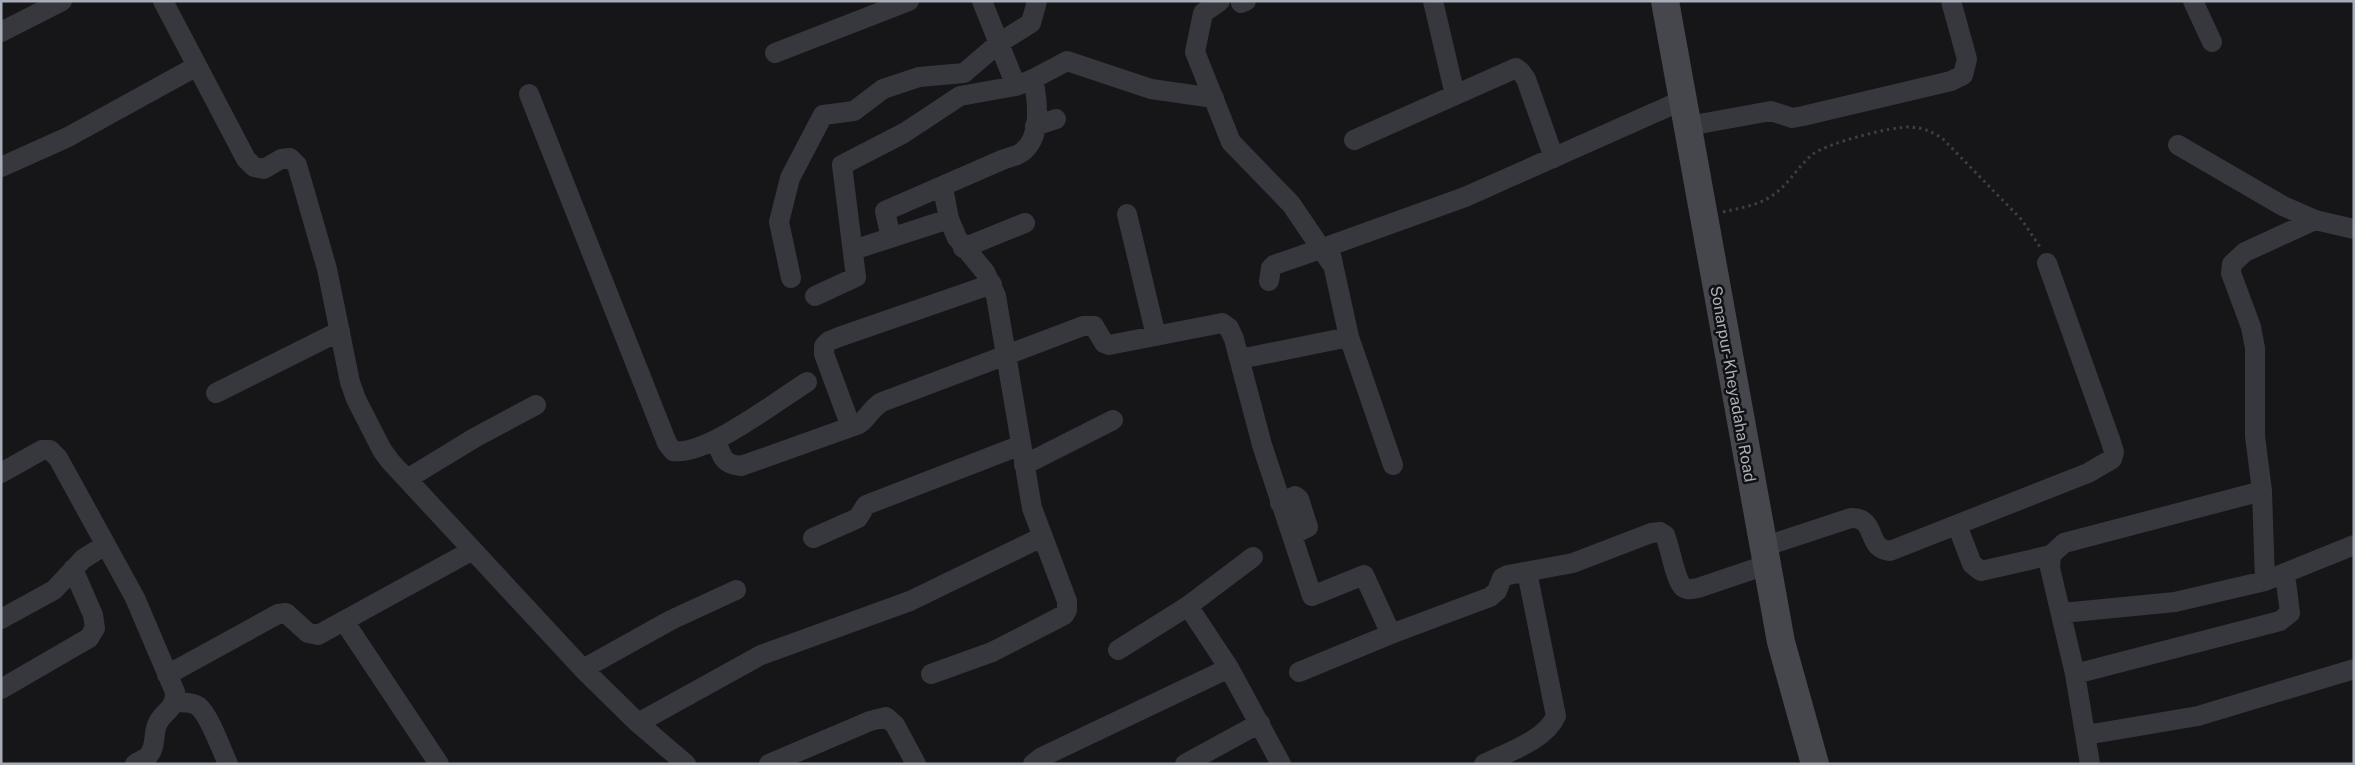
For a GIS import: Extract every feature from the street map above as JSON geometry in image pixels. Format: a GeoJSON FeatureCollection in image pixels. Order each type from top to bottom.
{"type":"FeatureCollection","features":[{"type":"Feature","properties":{"kind":"main road","name":"Sonarpur-Kheyadaha Road"},"geometry":{"type":"LineString","coordinates":[[1665,1],[1764,556],[1781,642],[1815,764]]}},
{"type":"Feature","properties":{"kind":"street"},"geometry":{"type":"LineString","coordinates":[[1,32],[62,1]]}},
{"type":"Feature","properties":{"kind":"street"},"geometry":{"type":"LineString","coordinates":[[164,1],[250,163],[254,167],[264,169],[281,159],[290,158],[297,165],[327,269],[350,382],[356,399],[382,450],[471,550],[583,669],[638,723],[686,764]]}},
{"type":"Feature","properties":{"kind":"street"},"geometry":{"type":"LineString","coordinates":[[775,53],[909,1]]}},
{"type":"Feature","properties":{"kind":"street"},"geometry":{"type":"LineString","coordinates":[[891,238],[885,211],[943,188],[1019,154],[1035,136],[1037,98],[1024,83],[998,43],[982,1]]}},
{"type":"Feature","properties":{"kind":"street"},"geometry":{"type":"LineString","coordinates":[[791,278],[779,222],[790,178],[823,115],[854,111],[883,89],[919,77],[964,72],[998,43],[1032,23],[1037,1]]}},
{"type":"Feature","properties":{"kind":"street"},"geometry":{"type":"LineString","coordinates":[[1220,1],[1203,13],[1195,52],[1231,142],[1291,204],[1325,247],[1333,266],[1349,337],[1393,465]]}},
{"type":"Feature","properties":{"kind":"street"},"geometry":{"type":"LineString","coordinates":[[1433,1],[1454,95]]}},
{"type":"Feature","properties":{"kind":"street"},"geometry":{"type":"LineString","coordinates":[[1688,126],[1771,111],[1792,118],[1951,81],[1963,74],[1967,59],[1951,1]]}},
{"type":"Feature","properties":{"kind":"street"},"geometry":{"type":"LineString","coordinates":[[2193,1],[2212,42]]}},
{"type":"Feature","properties":{"kind":"street"},"geometry":{"type":"LineString","coordinates":[[815,296],[856,277],[842,165],[904,133],[960,96],[1024,83],[1067,61],[1152,89],[1214,98]]}},
{"type":"Feature","properties":{"kind":"street"},"geometry":{"type":"LineString","coordinates":[[1,167],[68,137],[197,66]]}},
{"type":"Feature","properties":{"kind":"street"},"geometry":{"type":"LineString","coordinates":[[1354,140],[1505,71],[1516,68],[1522,72],[1554,158]]}},
{"type":"Feature","properties":{"kind":"street"},"geometry":{"type":"LineString","coordinates":[[529,94],[667,442],[673,451],[682,452],[716,440],[807,382]]}},
{"type":"Feature","properties":{"kind":"street"},"geometry":{"type":"LineString","coordinates":[[1270,282],[1274,265],[1438,208],[1683,100]]}},
{"type":"Feature","properties":{"kind":"street"},"geometry":{"type":"LineString","coordinates":[[1035,126],[1056,119]]}},
{"type":"Feature","properties":{"kind":"street"},"geometry":{"type":"LineString","coordinates":[[2178,145],[2283,206],[2315,220],[2354,229]]}},
{"type":"Feature","properties":{"kind":"street"},"geometry":{"type":"LineString","coordinates":[[931,674],[992,652],[1064,615],[1067,610],[1067,600],[1032,508],[996,296],[992,284],[977,262],[963,248],[949,219],[943,188]]}},
{"type":"Feature","properties":{"kind":"street"},"geometry":{"type":"LineString","coordinates":[[1127,214],[1156,336]]}},
{"type":"Feature","properties":{"kind":"street"},"geometry":{"type":"LineString","coordinates":[[853,250],[949,219]]}},
{"type":"Feature","properties":{"kind":"street"},"geometry":{"type":"LineString","coordinates":[[2265,581],[2262,491],[2255,436],[2255,348],[2251,327],[2231,273],[2232,264],[2245,252],[2315,220]]}},
{"type":"Feature","properties":{"kind":"street"},"geometry":{"type":"LineString","coordinates":[[963,248],[1025,223]]}},
{"type":"Feature","properties":{"kind":"street"},"geometry":{"type":"LineString","coordinates":[[1299,672],[1391,634],[1480,602],[1497,592],[1502,578],[1573,563],[1651,532],[1665,534],[1679,580],[1682,587],[1688,590],[1851,518],[1860,518],[1867,523],[1877,546],[1882,550],[1890,551],[2088,473],[2112,459],[2114,452],[2047,263]]}},
{"type":"Feature","properties":{"kind":"street"},"geometry":{"type":"LineString","coordinates":[[851,427],[824,354],[824,346],[829,341],[992,284]]}},
{"type":"Feature","properties":{"kind":"street"},"geometry":{"type":"LineString","coordinates":[[716,440],[724,460],[730,465],[741,466],[851,427],[866,420],[872,409],[882,402],[1089,325],[1094,326],[1104,343],[1109,345],[1222,323],[1229,328],[1240,359],[1262,445],[1312,596],[1364,575],[1391,634]]}},
{"type":"Feature","properties":{"kind":"street"},"geometry":{"type":"LineString","coordinates":[[216,393],[340,331]]}},
{"type":"Feature","properties":{"kind":"street"},"geometry":{"type":"LineString","coordinates":[[1240,359],[1349,337]]}},
{"type":"Feature","properties":{"kind":"street"},"geometry":{"type":"LineString","coordinates":[[407,479],[476,437],[536,405]]}},
{"type":"Feature","properties":{"kind":"street"},"geometry":{"type":"LineString","coordinates":[[1024,465],[1113,420]]}},
{"type":"Feature","properties":{"kind":"street"},"geometry":{"type":"LineString","coordinates":[[813,538],[858,518],[866,505],[1021,445]]}},
{"type":"Feature","properties":{"kind":"street"},"geometry":{"type":"LineString","coordinates":[[1,473],[42,450],[50,450],[58,458],[135,598],[175,692],[175,702],[171,710],[160,720],[156,728],[153,749],[148,756],[136,764]]}},
{"type":"Feature","properties":{"kind":"street"},"geometry":{"type":"LineString","coordinates":[[1957,525],[1972,564],[1981,572],[2051,555],[2064,543],[2262,491]]}},
{"type":"Feature","properties":{"kind":"street"},"geometry":{"type":"LineString","coordinates":[[638,723],[761,654],[836,629],[910,600],[1042,537]]}},
{"type":"Feature","properties":{"kind":"street"},"geometry":{"type":"LineString","coordinates":[[1,619],[54,590],[73,569],[105,545]]}},
{"type":"Feature","properties":{"kind":"street"},"geometry":{"type":"LineString","coordinates":[[2062,613],[2174,602],[2265,581],[2354,545]]}},
{"type":"Feature","properties":{"kind":"street"},"geometry":{"type":"LineString","coordinates":[[168,674],[278,614],[286,613],[308,633],[318,635],[471,550]]}},
{"type":"Feature","properties":{"kind":"street"},"geometry":{"type":"LineString","coordinates":[[2051,555],[2050,568],[2076,674],[2090,764]]}},
{"type":"Feature","properties":{"kind":"street"},"geometry":{"type":"LineString","coordinates":[[1118,650],[1188,606],[1253,557]]}},
{"type":"Feature","properties":{"kind":"street"},"geometry":{"type":"LineString","coordinates":[[1,689],[89,638],[95,628],[93,615],[73,569]]}},
{"type":"Feature","properties":{"kind":"street"},"geometry":{"type":"LineString","coordinates":[[1484,764],[1543,734],[1552,725],[1556,716],[1526,572]]}},
{"type":"Feature","properties":{"kind":"street"},"geometry":{"type":"LineString","coordinates":[[2076,674],[2280,621],[2290,614],[2285,574]]}},
{"type":"Feature","properties":{"kind":"street"},"geometry":{"type":"LineString","coordinates":[[583,669],[670,620],[736,590]]}},
{"type":"Feature","properties":{"kind":"street"},"geometry":{"type":"LineString","coordinates":[[1188,606],[1229,668],[1281,764]]}},
{"type":"Feature","properties":{"kind":"street"},"geometry":{"type":"LineString","coordinates":[[344,621],[439,764]]}},
{"type":"Feature","properties":{"kind":"street"},"geometry":{"type":"LineString","coordinates":[[1033,764],[1042,757],[1229,668]]}},
{"type":"Feature","properties":{"kind":"street"},"geometry":{"type":"LineString","coordinates":[[2086,734],[2198,716],[2354,669]]}},
{"type":"Feature","properties":{"kind":"street"},"geometry":{"type":"LineString","coordinates":[[175,702],[193,703],[199,707],[205,715],[228,764]]}},
{"type":"Feature","properties":{"kind":"street"},"geometry":{"type":"LineString","coordinates":[[769,764],[870,720],[886,717],[895,725],[916,764]]}},
{"type":"Feature","properties":{"kind":"street"},"geometry":{"type":"LineString","coordinates":[[1185,764],[1260,723]]}},
{"type":"Feature","properties":{"kind":"path"},"geometry":{"type":"LineString","coordinates":[[1703,216],[1762,202],[1781,190],[1805,162],[1826,146],[1896,128],[1911,127],[1929,130],[1943,139],[2022,220],[2039,245],[2047,263]]}}]}
